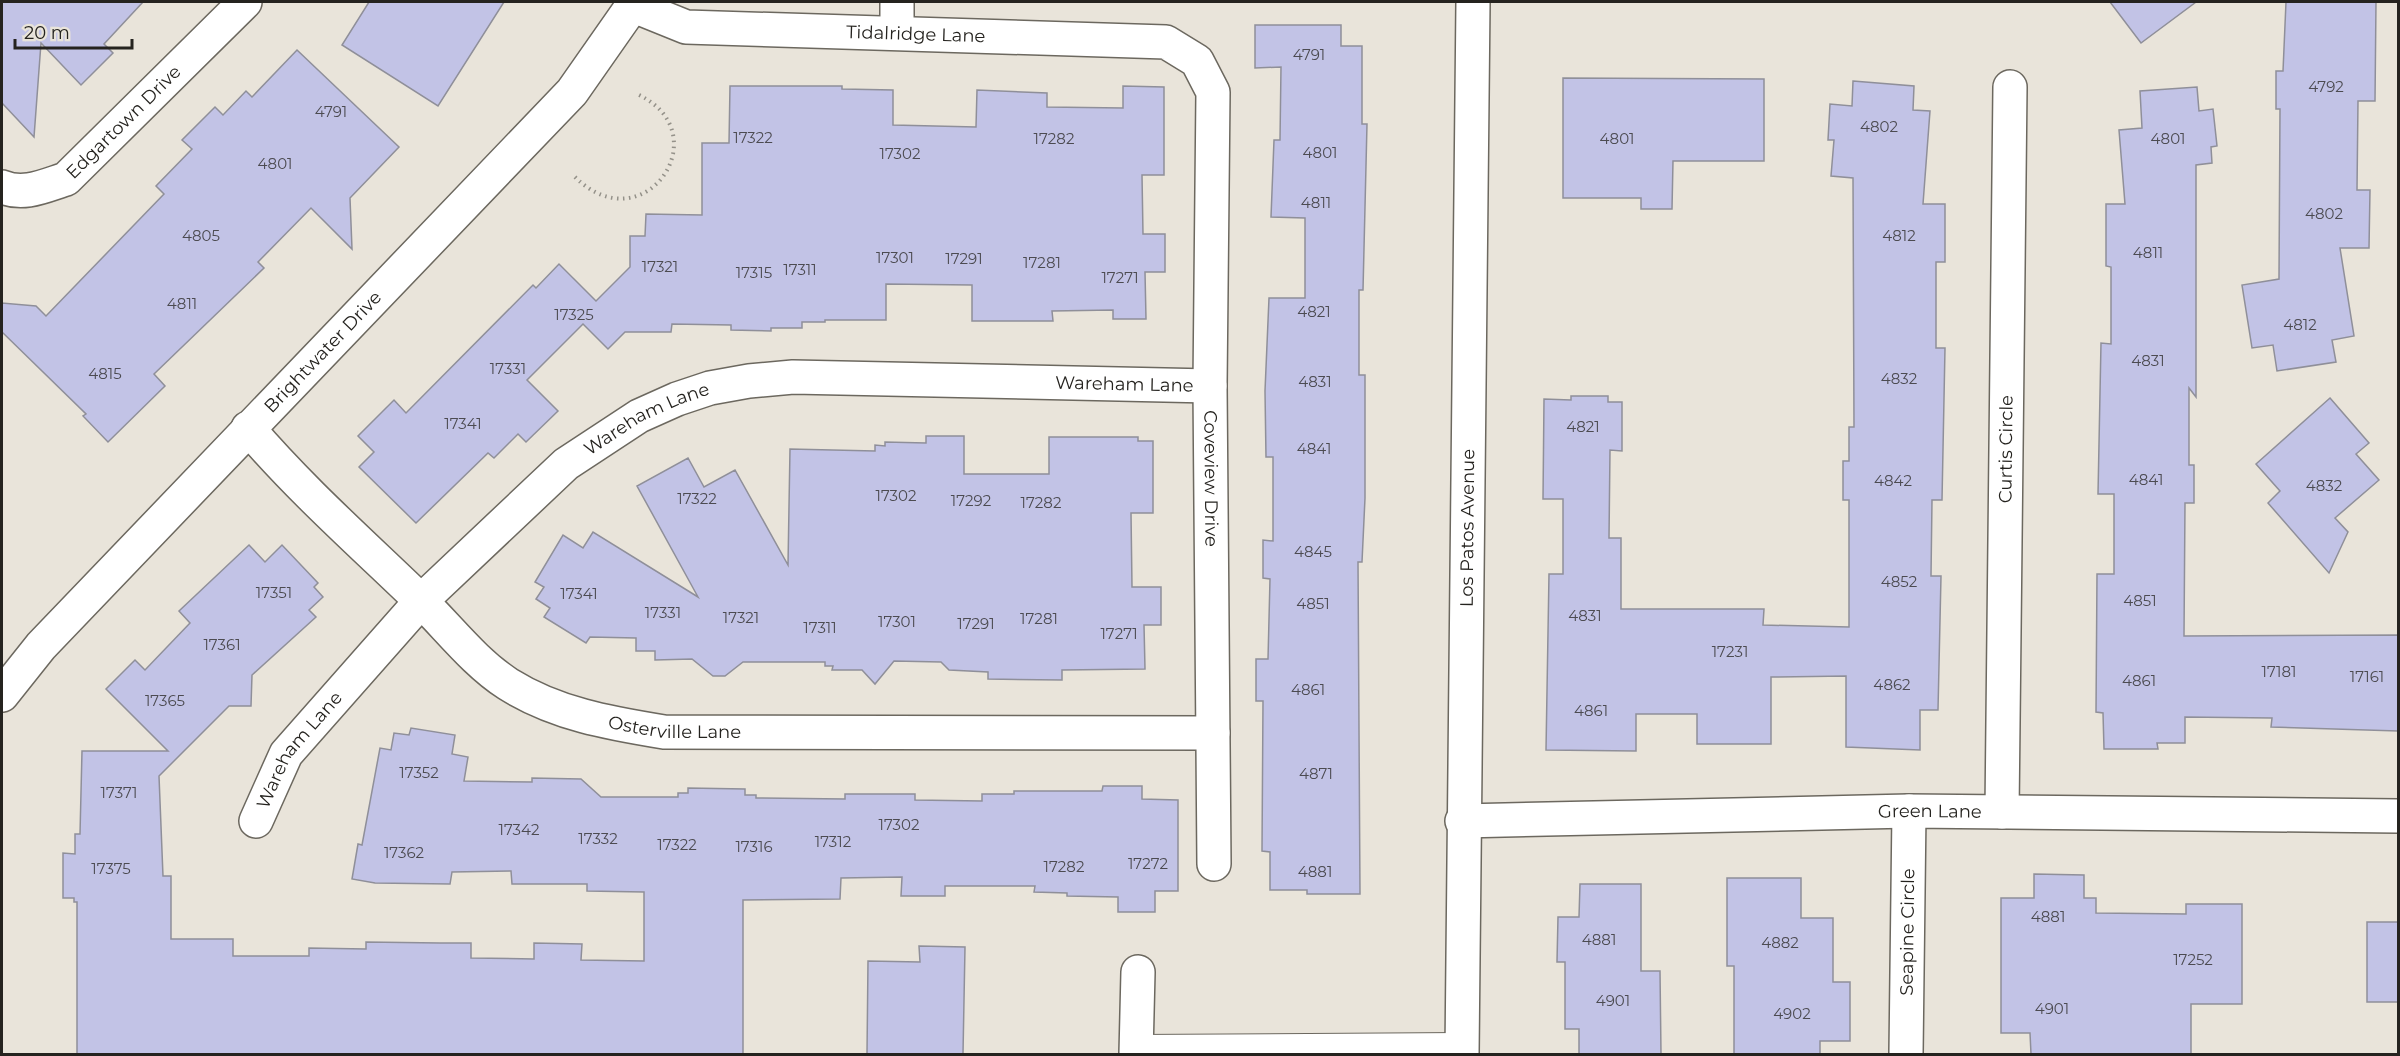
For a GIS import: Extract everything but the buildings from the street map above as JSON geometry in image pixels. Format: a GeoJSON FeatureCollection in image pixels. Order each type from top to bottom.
{"type":"FeatureCollection","features":[{"type":"Feature","properties":{"kind":"street","name":"Edgartown Drive"},"geometry":{"type":"LineString","coordinates":[[8,189],[37,189],[66,179],[245,2]]}},
{"type":"Feature","properties":{"kind":"street","name":"Los Patos Avenue"},"geometry":{"type":"LineString","coordinates":[[1462,1049],[1462,821],[1473,2]]}},
{"type":"Feature","properties":{"kind":"street","name":"Tidalridge Lane"},"geometry":{"type":"LineString","coordinates":[[634,4],[686,27],[897,17],[1166,42],[1197,61]]}},
{"type":"Feature","properties":{"kind":"street","name":"Brightwater Drive"},"geometry":{"type":"LineString","coordinates":[[2,695],[40,646],[572,92],[634,4]]}},
{"type":"Feature","properties":{"kind":"street","name":"Coveview Drive"},"geometry":{"type":"LineString","coordinates":[[1197,61],[1213,92],[1210,386],[1214,864]]}},
{"type":"Feature","properties":{"kind":"street","name":"Curtis Circle"},"geometry":{"type":"LineString","coordinates":[[2002,812],[2010,87]]}},
{"type":"Feature","properties":{"kind":"street","name":"Wareham Lane"},"geometry":{"type":"LineString","coordinates":[[256,821],[286,754],[421,601],[566,464],[639,416],[710,388],[749,381],[793,377],[1210,386]]}},
{"type":"Feature","properties":{"kind":"street","name":"Osterville Lane"},"geometry":{"type":"LineString","coordinates":[[248,428],[282,468],[421,601],[477,659],[507,683],[578,716],[664,732],[722,734],[1213,733]]}},
{"type":"Feature","properties":{"kind":"street","name":"Green Lane"},"geometry":{"type":"LineString","coordinates":[[1462,821],[1909,811],[2398,816]]}},
{"type":"Feature","properties":{"kind":"street","name":"Seapine Circle"},"geometry":{"type":"LineString","coordinates":[[1906,1054],[1909,811]]}},
{"type":"Feature","properties":{"kind":"street"},"geometry":{"type":"LineString","coordinates":[[1136,1050],[1138,972]]}},
{"type":"Feature","properties":{"kind":"lane"},"geometry":{"type":"LineString","coordinates":[[1136,1050],[1462,1049]]}},
{"type":"Feature","properties":{"kind":"path"},"geometry":{"type":"LineString","coordinates":[[575,177],[590,191],[609,198],[622,199],[641,196],[664,176],[674,153],[670,125],[659,108],[639,95]]}}]}
